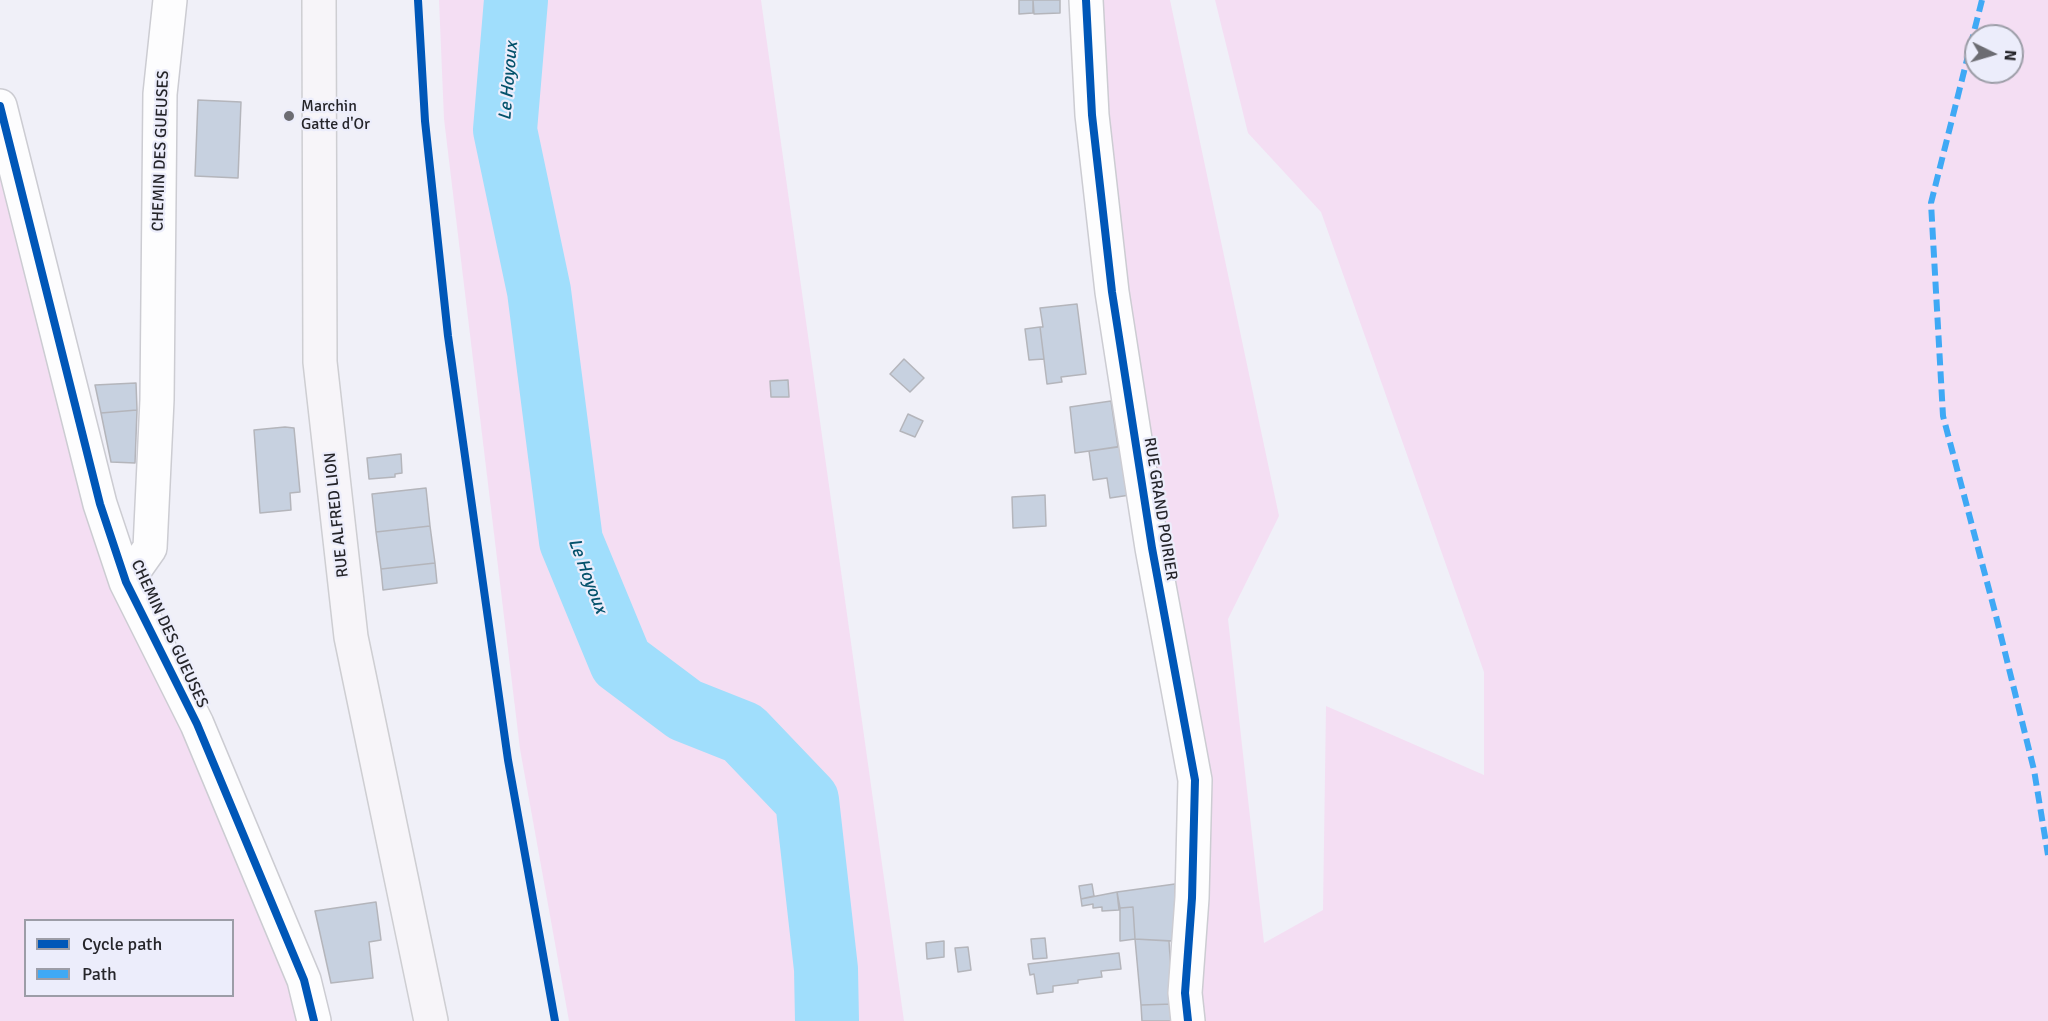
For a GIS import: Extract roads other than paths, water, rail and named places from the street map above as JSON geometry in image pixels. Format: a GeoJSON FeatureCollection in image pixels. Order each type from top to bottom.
{"type":"FeatureCollection","features":[{"type":"Feature","properties":{"kind":"main road","name":"RUE ALFRED LION"},"geometry":{"type":"LineString","coordinates":[[319,0],[322,374],[351,638],[431,1021]]}},
{"type":"Feature","properties":{"kind":"street","name":"CHEMIN DES GUEUSES"},"geometry":{"type":"LineString","coordinates":[[126,582],[150,548],[157,400],[160,94],[170,0]]}},
{"type":"Feature","properties":{"kind":"street","name":"RUE GRAND POIRIER"},"geometry":{"type":"LineString","coordinates":[[1086,0],[1092,115],[1112,292],[1152,548],[1195,780],[1192,898],[1185,993],[1188,1021]]}},
{"type":"Feature","properties":{"kind":"street","name":"CHEMIN DES GUEUSES"},"geometry":{"type":"LineString","coordinates":[[0,106],[100,504],[126,582],[197,724],[304,980],[314,1021]]}},
{"type":"Feature","properties":{"kind":"waterway","name":"Le Hoyoux"},"geometry":{"type":"LineString","coordinates":[[516,0],[505,130],[539,291],[571,541],[621,662],[685,710],[743,733],[807,800],[826,969],[827,1021]]}},
{"type":"Feature","properties":{"kind":"place","name":"Marchin Gatte d'Or"},"geometry":{"type":"Point","coordinates":[289,116]}}]}
